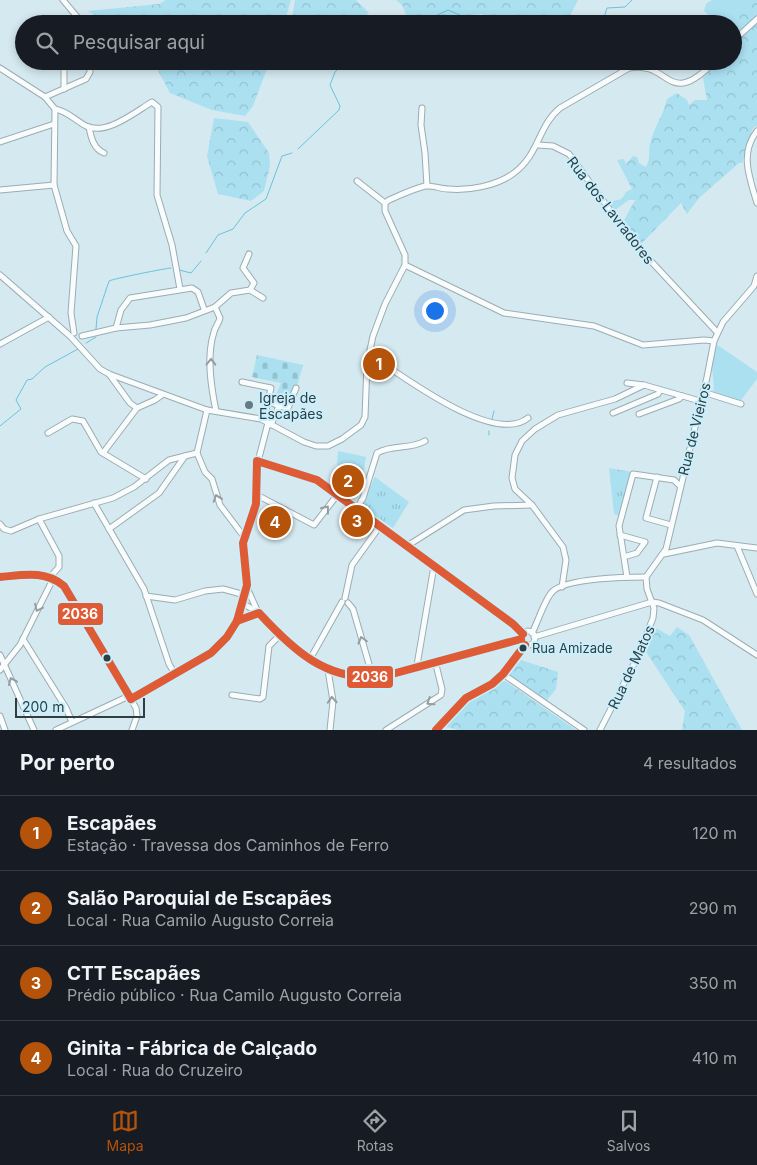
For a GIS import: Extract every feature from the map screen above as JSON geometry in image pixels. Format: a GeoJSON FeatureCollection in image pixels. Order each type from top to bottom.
{"type":"FeatureCollection","features":[{"type":"Feature","properties":{"kind":"street"},"geometry":{"type":"LineString","coordinates":[[63,0],[75,15]]}},
{"type":"Feature","properties":{"kind":"street"},"geometry":{"type":"LineString","coordinates":[[742,32],[757,19]]}},
{"type":"Feature","properties":{"kind":"street"},"geometry":{"type":"LineString","coordinates":[[0,68],[45,96],[55,109],[54,185],[66,232],[76,246],[71,313],[79,344],[100,369],[162,395],[207,410],[268,423],[304,442],[316,446],[328,446],[351,434],[361,425],[366,413],[369,354],[385,304],[405,265],[405,254],[385,210],[385,203]]}},
{"type":"Feature","properties":{"kind":"street"},"geometry":{"type":"LineString","coordinates":[[64,70],[64,89]]}},
{"type":"Feature","properties":{"kind":"street"},"geometry":{"type":"LineString","coordinates":[[45,96],[86,79],[90,70]]}},
{"type":"Feature","properties":{"kind":"street"},"geometry":{"type":"LineString","coordinates":[[385,203],[427,186],[462,190],[498,181],[514,173],[538,145],[550,116],[560,108],[626,70]]}},
{"type":"Feature","properties":{"kind":"street"},"geometry":{"type":"LineString","coordinates":[[651,70],[676,83],[690,83],[707,70]]}},
{"type":"Feature","properties":{"kind":"street"},"geometry":{"type":"LineString","coordinates":[[55,109],[62,110],[89,127],[109,127],[152,102],[158,107],[156,196],[172,245],[180,289]]}},
{"type":"Feature","properties":{"kind":"street"},"geometry":{"type":"LineString","coordinates":[[422,108],[421,125],[427,186]]}},
{"type":"Feature","properties":{"kind":"street"},"geometry":{"type":"LineString","coordinates":[[0,142],[54,124]]}},
{"type":"Feature","properties":{"kind":"street"},"geometry":{"type":"LineString","coordinates":[[89,127],[98,151],[104,153]]}},
{"type":"Feature","properties":{"kind":"street"},"geometry":{"type":"LineString","coordinates":[[757,132],[750,144],[746,167],[757,203]]}},
{"type":"Feature","properties":{"kind":"street","name":"Rua dos Lavradores"},"geometry":{"type":"LineString","coordinates":[[538,145],[553,146],[569,154],[634,243],[717,332]]}},
{"type":"Feature","properties":{"kind":"street"},"geometry":{"type":"LineString","coordinates":[[357,181],[385,203]]}},
{"type":"Feature","properties":{"kind":"street"},"geometry":{"type":"LineString","coordinates":[[0,190],[54,185]]}},
{"type":"Feature","properties":{"kind":"street"},"geometry":{"type":"LineString","coordinates":[[249,254],[242,268],[254,283],[250,290]]}},
{"type":"Feature","properties":{"kind":"street"},"geometry":{"type":"LineString","coordinates":[[405,265],[504,313],[594,326],[643,345],[704,340],[714,341]]}},
{"type":"Feature","properties":{"kind":"street"},"geometry":{"type":"LineString","coordinates":[[0,275],[49,317],[78,335],[91,335],[116,328],[172,322],[215,307],[231,293],[250,290],[263,298]]}},
{"type":"Feature","properties":{"kind":"street"},"geometry":{"type":"LineString","coordinates":[[755,286],[757,276]]}},
{"type":"Feature","properties":{"kind":"street","name":"Rua de Vieiros"},"geometry":{"type":"LineString","coordinates":[[646,577],[664,554],[717,332],[723,322],[755,286]]}},
{"type":"Feature","properties":{"kind":"street"},"geometry":{"type":"LineString","coordinates":[[116,328],[121,310],[130,298],[192,288],[198,292],[204,310]]}},
{"type":"Feature","properties":{"kind":"street"},"geometry":{"type":"LineString","coordinates":[[215,307],[220,318],[213,334],[211,360],[211,386],[216,411]]}},
{"type":"Feature","properties":{"kind":"street"},"geometry":{"type":"LineString","coordinates":[[0,344],[49,317]]}},
{"type":"Feature","properties":{"kind":"street"},"geometry":{"type":"LineString","coordinates":[[78,335],[79,344]]}},
{"type":"Feature","properties":{"kind":"street"},"geometry":{"type":"LineString","coordinates":[[369,354],[437,398],[480,421],[515,424],[528,418]]}},
{"type":"Feature","properties":{"kind":"street"},"geometry":{"type":"LineString","coordinates":[[109,374],[130,403],[137,408]]}},
{"type":"Feature","properties":{"kind":"street"},"geometry":{"type":"LineString","coordinates":[[242,382],[271,388],[268,402],[268,423],[258,461],[257,495],[245,538],[243,553],[247,585],[252,604],[259,614],[279,636],[309,661],[328,670],[362,679],[373,678],[522,637],[526,632],[533,635],[652,602],[665,604],[703,620],[757,655]]}},
{"type":"Feature","properties":{"kind":"street"},"geometry":{"type":"LineString","coordinates":[[627,383],[700,401]]}},
{"type":"Feature","properties":{"kind":"street"},"geometry":{"type":"LineString","coordinates":[[562,587],[566,560],[564,548],[532,505],[515,489],[512,478],[515,455],[526,436],[558,415],[615,399],[644,386]]}},
{"type":"Feature","properties":{"kind":"street"},"geometry":{"type":"LineString","coordinates":[[268,402],[288,408],[296,388]]}},
{"type":"Feature","properties":{"kind":"street"},"geometry":{"type":"LineString","coordinates":[[613,413],[658,394],[660,390]]}},
{"type":"Feature","properties":{"kind":"street"},"geometry":{"type":"LineString","coordinates":[[703,392],[741,404]]}},
{"type":"Feature","properties":{"kind":"street"},"geometry":{"type":"LineString","coordinates":[[104,454],[137,408],[162,395]]}},
{"type":"Feature","properties":{"kind":"street"},"geometry":{"type":"LineString","coordinates":[[640,414],[679,399],[682,396]]}},
{"type":"Feature","properties":{"kind":"street"},"geometry":{"type":"LineString","coordinates":[[268,423],[279,406]]}},
{"type":"Feature","properties":{"kind":"street"},"geometry":{"type":"LineString","coordinates":[[207,410],[197,453],[205,472],[212,479],[220,505],[245,538]]}},
{"type":"Feature","properties":{"kind":"street"},"geometry":{"type":"LineString","coordinates":[[48,433],[72,419],[83,421],[104,454],[146,479]]}},
{"type":"Feature","properties":{"kind":"street"},"geometry":{"type":"LineString","coordinates":[[357,508],[363,498],[377,453],[383,450],[417,446],[425,441]]}},
{"type":"Feature","properties":{"kind":"street"},"geometry":{"type":"LineString","coordinates":[[0,524],[7,530],[112,498],[146,479],[169,460],[197,453]]}},
{"type":"Feature","properties":{"kind":"street"},"geometry":{"type":"LineString","coordinates":[[109,529],[159,493],[185,456]]}},
{"type":"Feature","properties":{"kind":"street"},"geometry":{"type":"LineString","coordinates":[[258,461],[304,474],[317,480],[513,624],[522,637],[525,644],[520,654],[503,674],[492,684],[466,698],[436,730]]}},
{"type":"Feature","properties":{"kind":"street"},"geometry":{"type":"LineString","coordinates":[[627,577],[619,526],[633,474],[674,480],[680,486]]}},
{"type":"Feature","properties":{"kind":"street"},"geometry":{"type":"LineString","coordinates":[[657,477],[646,518],[671,525]]}},
{"type":"Feature","properties":{"kind":"street"},"geometry":{"type":"LineString","coordinates":[[257,495],[314,524],[338,494]]}},
{"type":"Feature","properties":{"kind":"street"},"geometry":{"type":"LineString","coordinates":[[94,503],[146,596],[169,664],[175,674]]}},
{"type":"Feature","properties":{"kind":"street"},"geometry":{"type":"LineString","coordinates":[[408,546],[464,510],[494,506],[532,505]]}},
{"type":"Feature","properties":{"kind":"street"},"geometry":{"type":"LineString","coordinates":[[0,670],[23,639],[52,581],[51,576],[58,567],[59,556],[39,519]]}},
{"type":"Feature","properties":{"kind":"street"},"geometry":{"type":"LineString","coordinates":[[309,661],[345,601],[352,565],[380,526]]}},
{"type":"Feature","properties":{"kind":"street"},"geometry":{"type":"LineString","coordinates":[[620,535],[645,542],[637,553],[627,556]]}},
{"type":"Feature","properties":{"kind":"street"},"geometry":{"type":"LineString","coordinates":[[664,554],[718,543],[757,548]]}},
{"type":"Feature","properties":{"kind":"street"},"geometry":{"type":"LineString","coordinates":[[737,546],[757,594]]}},
{"type":"Feature","properties":{"kind":"street"},"geometry":{"type":"LineString","coordinates":[[417,666],[434,566]]}},
{"type":"Feature","properties":{"kind":"street"},"geometry":{"type":"LineString","coordinates":[[0,577],[38,574],[51,576],[64,586],[130,697],[137,716],[132,730]]}},
{"type":"Feature","properties":{"kind":"street"},"geometry":{"type":"LineString","coordinates":[[525,644],[532,644],[533,635],[553,591],[562,587],[598,578],[646,577],[646,590],[652,602]]}},
{"type":"Feature","properties":{"kind":"street"},"geometry":{"type":"LineString","coordinates":[[56,730],[130,697],[175,674],[217,648],[236,621],[243,604],[247,585]]}},
{"type":"Feature","properties":{"kind":"street"},"geometry":{"type":"LineString","coordinates":[[146,596],[175,600],[205,590],[223,589],[245,595]]}},
{"type":"Feature","properties":{"kind":"street"},"geometry":{"type":"LineString","coordinates":[[345,601],[353,608],[373,678]]}},
{"type":"Feature","properties":{"kind":"street","name":"Rua de Matos"},"geometry":{"type":"LineString","coordinates":[[600,730],[638,656],[653,618],[652,602]]}},
{"type":"Feature","properties":{"kind":"street"},"geometry":{"type":"LineString","coordinates":[[243,604],[259,614]]}},
{"type":"Feature","properties":{"kind":"street"},"geometry":{"type":"LineString","coordinates":[[236,621],[259,614]]}},
{"type":"Feature","properties":{"kind":"street"},"geometry":{"type":"LineString","coordinates":[[232,696],[260,699],[263,697],[269,646],[279,636]]}},
{"type":"Feature","properties":{"kind":"street"},"geometry":{"type":"LineString","coordinates":[[23,639],[66,708],[72,722]]}},
{"type":"Feature","properties":{"kind":"street"},"geometry":{"type":"LineString","coordinates":[[0,654],[34,730]]}},
{"type":"Feature","properties":{"kind":"street"},"geometry":{"type":"LineString","coordinates":[[386,730],[441,694],[442,689],[435,661]]}},
{"type":"Feature","properties":{"kind":"street"},"geometry":{"type":"LineString","coordinates":[[328,670],[333,701],[330,730]]}},
{"type":"Feature","properties":{"kind":"street"},"geometry":{"type":"LineString","coordinates":[[503,674],[584,730]]}},
{"type":"Feature","properties":{"kind":"street"},"geometry":{"type":"LineString","coordinates":[[0,716],[5,730]]}},
{"type":"Feature","properties":{"kind":"green space"},"geometry":{"type":"Polygon","coordinates":[[[166,0],[291,0],[287,15],[94,15],[88,11],[159,4],[166,0]]]}},
{"type":"Feature","properties":{"kind":"green space"},"geometry":{"type":"Polygon","coordinates":[[[295,0],[356,0],[369,13],[366,15],[292,15],[295,0]]]}},
{"type":"Feature","properties":{"kind":"green space"},"geometry":{"type":"Polygon","coordinates":[[[396,0],[578,0],[570,15],[407,15],[402,5],[396,0]]]}},
{"type":"Feature","properties":{"kind":"green space"},"geometry":{"type":"Polygon","coordinates":[[[712,0],[748,0],[733,15],[709,15],[704,11],[706,4],[712,0]]]}},
{"type":"Feature","properties":{"kind":"green space"},"geometry":{"type":"Polygon","coordinates":[[[748,0],[757,0],[757,16],[742,28],[742,15],[733,15],[748,0]]]}},
{"type":"Feature","properties":{"kind":"green space"},"geometry":{"type":"Polygon","coordinates":[[[757,23],[757,126],[753,128],[742,163],[739,163],[699,198],[687,214],[681,203],[641,244],[623,222],[635,200],[629,200],[615,210],[608,202],[622,199],[626,192],[632,189],[617,160],[624,159],[626,164],[633,156],[637,157],[639,163],[646,167],[651,138],[664,111],[667,99],[677,93],[687,100],[689,105],[695,100],[707,100],[703,78],[711,70],[742,70],[742,35],[757,23]]]}},
{"type":"Feature","properties":{"kind":"green space"},"geometry":{"type":"Polygon","coordinates":[[[158,70],[267,70],[253,106],[245,116],[212,110],[170,93],[158,70]]]}},
{"type":"Feature","properties":{"kind":"green space"},"geometry":{"type":"Polygon","coordinates":[[[214,118],[248,122],[269,153],[270,166],[264,191],[251,201],[218,194],[207,156],[214,118]]]}},
{"type":"Feature","properties":{"kind":"green space"},"geometry":{"type":"Polygon","coordinates":[[[716,344],[757,372],[757,379],[741,400],[735,402],[713,394],[712,368],[716,344]]]}},
{"type":"Feature","properties":{"kind":"green space"},"geometry":{"type":"Polygon","coordinates":[[[257,355],[303,365],[297,386],[286,407],[273,402],[281,383],[252,377],[257,355]]]}},
{"type":"Feature","properties":{"kind":"green space"},"geometry":{"type":"Polygon","coordinates":[[[338,451],[366,457],[364,470],[337,465],[338,451]]]}},
{"type":"Feature","properties":{"kind":"green space"},"geometry":{"type":"Polygon","coordinates":[[[609,468],[632,472],[620,516],[614,514],[609,468]]]}},
{"type":"Feature","properties":{"kind":"green space"},"geometry":{"type":"Polygon","coordinates":[[[375,477],[409,502],[393,528],[361,506],[375,477]]]}},
{"type":"Feature","properties":{"kind":"green space"},"geometry":{"type":"Polygon","coordinates":[[[654,627],[670,636],[677,627],[689,635],[742,730],[682,730],[685,711],[646,652],[654,627]]]}},
{"type":"Feature","properties":{"kind":"green space"},"geometry":{"type":"Polygon","coordinates":[[[521,660],[558,672],[556,689],[547,700],[509,675],[521,660]]]}},
{"type":"Feature","properties":{"kind":"green space"},"geometry":{"type":"Polygon","coordinates":[[[505,681],[576,730],[459,730],[446,727],[468,700],[505,681]]]}},
{"type":"Feature","properties":{"kind":"waterway"},"geometry":{"type":"LineString","coordinates":[[605,15],[607,8],[625,7],[632,0]]}},
{"type":"Feature","properties":{"kind":"waterway"},"geometry":{"type":"LineString","coordinates":[[437,15],[448,10],[460,15]]}},
{"type":"Feature","properties":{"kind":"waterway"},"geometry":{"type":"LineString","coordinates":[[298,149],[339,110],[340,106],[330,85],[337,70]]}},
{"type":"Feature","properties":{"kind":"waterway"},"geometry":{"type":"LineString","coordinates":[[206,253],[218,235],[233,229],[245,213],[266,199],[282,156],[292,153]]}},
{"type":"Feature","properties":{"kind":"waterway"},"geometry":{"type":"LineString","coordinates":[[179,270],[191,273],[201,261]]}},
{"type":"Feature","properties":{"kind":"waterway"},"geometry":{"type":"LineString","coordinates":[[96,329],[97,317],[109,281],[171,268]]}},
{"type":"Feature","properties":{"kind":"waterway"},"geometry":{"type":"LineString","coordinates":[[86,343],[96,337]]}},
{"type":"Feature","properties":{"kind":"waterway"},"geometry":{"type":"LineString","coordinates":[[0,426],[21,409],[16,400],[27,380],[32,379],[45,367],[78,349]]}},
{"type":"Feature","properties":{"kind":"waterway"},"geometry":{"type":"LineString","coordinates":[[492,419],[494,411]]}},
{"type":"Feature","properties":{"kind":"transit line","name":"2036"},"geometry":{"type":"LineString","coordinates":[[131,699],[211,653],[227,637],[237,621],[247,585],[243,543],[256,504],[257,461],[317,480],[513,624],[523,634]]}},
{"type":"Feature","properties":{"kind":"transit line","name":"2036"},"geometry":{"type":"LineString","coordinates":[[0,577],[34,575],[49,578],[64,586],[131,699]]}},
{"type":"Feature","properties":{"kind":"transit line","name":"2036"},"geometry":{"type":"LineString","coordinates":[[237,621],[259,613],[285,640],[312,661],[327,669],[361,677],[381,677],[521,639]]}},
{"type":"Feature","properties":{"kind":"transit line","name":"2036"},"geometry":{"type":"LineString","coordinates":[[436,730],[466,698],[492,684],[503,674],[525,645]]}},
{"type":"Feature","properties":{"kind":"place","name":"Escapães"},"geometry":{"type":"Point","coordinates":[379,364]}},
{"type":"Feature","properties":{"kind":"place","name":"Igreja de Escapães"},"geometry":{"type":"Point","coordinates":[249,405]}},
{"type":"Feature","properties":{"kind":"place","name":"Salão Paroquial de Escapães"},"geometry":{"type":"Point","coordinates":[348,481]}},
{"type":"Feature","properties":{"kind":"place","name":"CTT Escapães"},"geometry":{"type":"Point","coordinates":[357,521]}},
{"type":"Feature","properties":{"kind":"place","name":"Ginita - Fábrica de Calçado"},"geometry":{"type":"Point","coordinates":[275,522]}},
{"type":"Feature","properties":{"kind":"place","name":"Rua Amizade"},"geometry":{"type":"Point","coordinates":[523,648]}}]}
